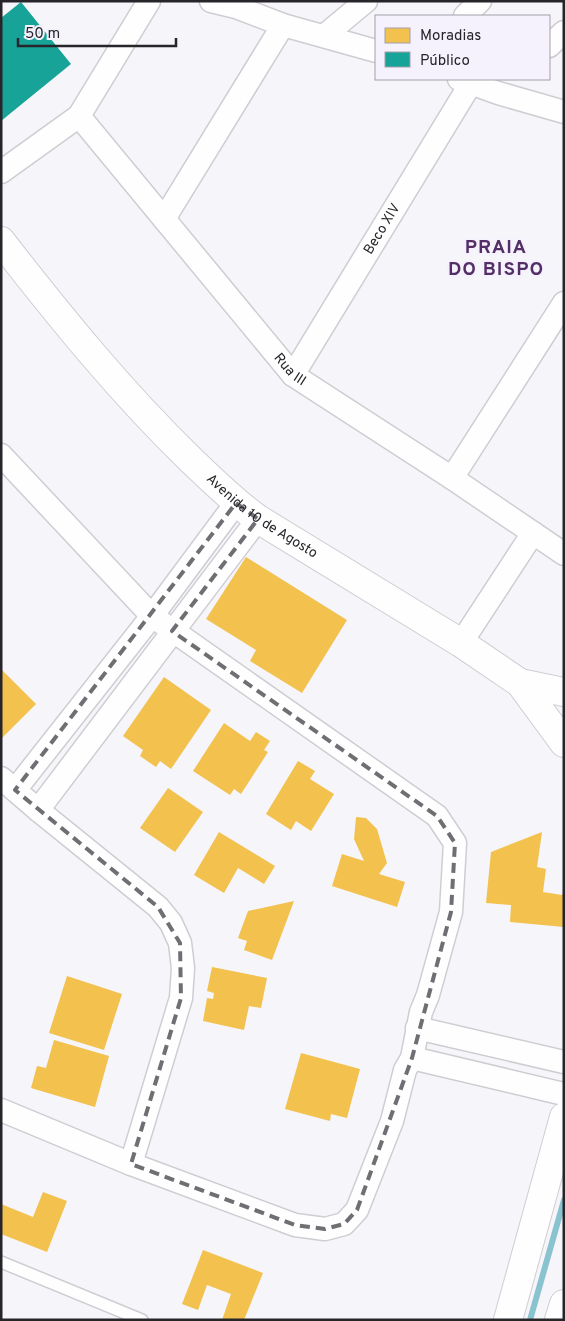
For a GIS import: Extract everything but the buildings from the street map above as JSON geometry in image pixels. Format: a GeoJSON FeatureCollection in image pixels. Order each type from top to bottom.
{"type":"FeatureCollection","features":[{"type":"Feature","properties":{"kind":"street"},"geometry":{"type":"LineString","coordinates":[[1,172],[80,116],[149,1]]}},
{"type":"Feature","properties":{"kind":"street"},"geometry":{"type":"LineString","coordinates":[[210,1],[240,4],[283,25],[375,51]]}},
{"type":"Feature","properties":{"kind":"street"},"geometry":{"type":"LineString","coordinates":[[324,36],[366,1]]}},
{"type":"Feature","properties":{"kind":"street"},"geometry":{"type":"LineString","coordinates":[[466,15],[480,1]]}},
{"type":"Feature","properties":{"kind":"street"},"geometry":{"type":"LineString","coordinates":[[164,219],[283,25]]}},
{"type":"Feature","properties":{"kind":"street"},"geometry":{"type":"LineString","coordinates":[[550,45],[564,32]]}},
{"type":"Feature","properties":{"kind":"street"},"geometry":{"type":"LineString","coordinates":[[465,81],[506,86],[564,112]]}},
{"type":"Feature","properties":{"kind":"street","name":"Beco XIV"},"geometry":{"type":"LineString","coordinates":[[293,375],[465,81]]}},
{"type":"Feature","properties":{"kind":"street","name":"Rua III"},"geometry":{"type":"LineString","coordinates":[[80,116],[293,375],[452,478],[564,554]]}},
{"type":"Feature","properties":{"kind":"street","name":"Avenida 10 de Agosto"},"geometry":{"type":"LineString","coordinates":[[1,241],[55,310],[155,425],[236,503],[258,519],[461,643],[520,683],[564,743]]}},
{"type":"Feature","properties":{"kind":"street"},"geometry":{"type":"LineString","coordinates":[[452,478],[564,304]]}},
{"type":"Feature","properties":{"kind":"street"},"geometry":{"type":"LineString","coordinates":[[1,455],[152,616],[172,632],[437,816],[455,843],[451,912],[416,1028],[412,1058],[404,1070],[392,1121],[357,1210],[344,1224],[325,1229],[295,1225],[131,1164],[1,1110]]}},
{"type":"Feature","properties":{"kind":"street"},"geometry":{"type":"LineString","coordinates":[[131,1164],[181,998],[183,968],[180,943],[171,923],[158,907],[8,784],[152,616],[236,503]]}},
{"type":"Feature","properties":{"kind":"street"},"geometry":{"type":"LineString","coordinates":[[38,810],[258,519]]}},
{"type":"Feature","properties":{"kind":"street"},"geometry":{"type":"LineString","coordinates":[[461,643],[533,533]]}},
{"type":"Feature","properties":{"kind":"street"},"geometry":{"type":"LineString","coordinates":[[520,683],[564,692]]}},
{"type":"Feature","properties":{"kind":"street"},"geometry":{"type":"LineString","coordinates":[[416,1028],[564,1062]]}},
{"type":"Feature","properties":{"kind":"street"},"geometry":{"type":"LineString","coordinates":[[412,1058],[564,1094]]}},
{"type":"Feature","properties":{"kind":"street"},"geometry":{"type":"LineString","coordinates":[[508,1320],[564,1117]]}},
{"type":"Feature","properties":{"kind":"street"},"geometry":{"type":"LineString","coordinates":[[559,1320],[564,1304]]}},
{"type":"Feature","properties":{"kind":"lane"},"geometry":{"type":"LineString","coordinates":[[1,1262],[142,1320]]}},
{"type":"Feature","properties":{"kind":"highlighted area"},"geometry":{"type":"Polygon","coordinates":[[[236,503],[258,519],[172,631],[437,816],[455,843],[451,912],[412,1058],[357,1210],[344,1224],[325,1229],[295,1225],[131,1164],[181,998],[180,943],[158,907],[15,790],[236,503]]]}},
{"type":"Feature","properties":{"kind":"waterway"},"geometry":{"type":"LineString","coordinates":[[530,1320],[564,1200]]}},
{"type":"Feature","properties":{"kind":"district","name":"PRAIA DO BISPO"},"geometry":{"type":"Point","coordinates":[496,259]}}]}
